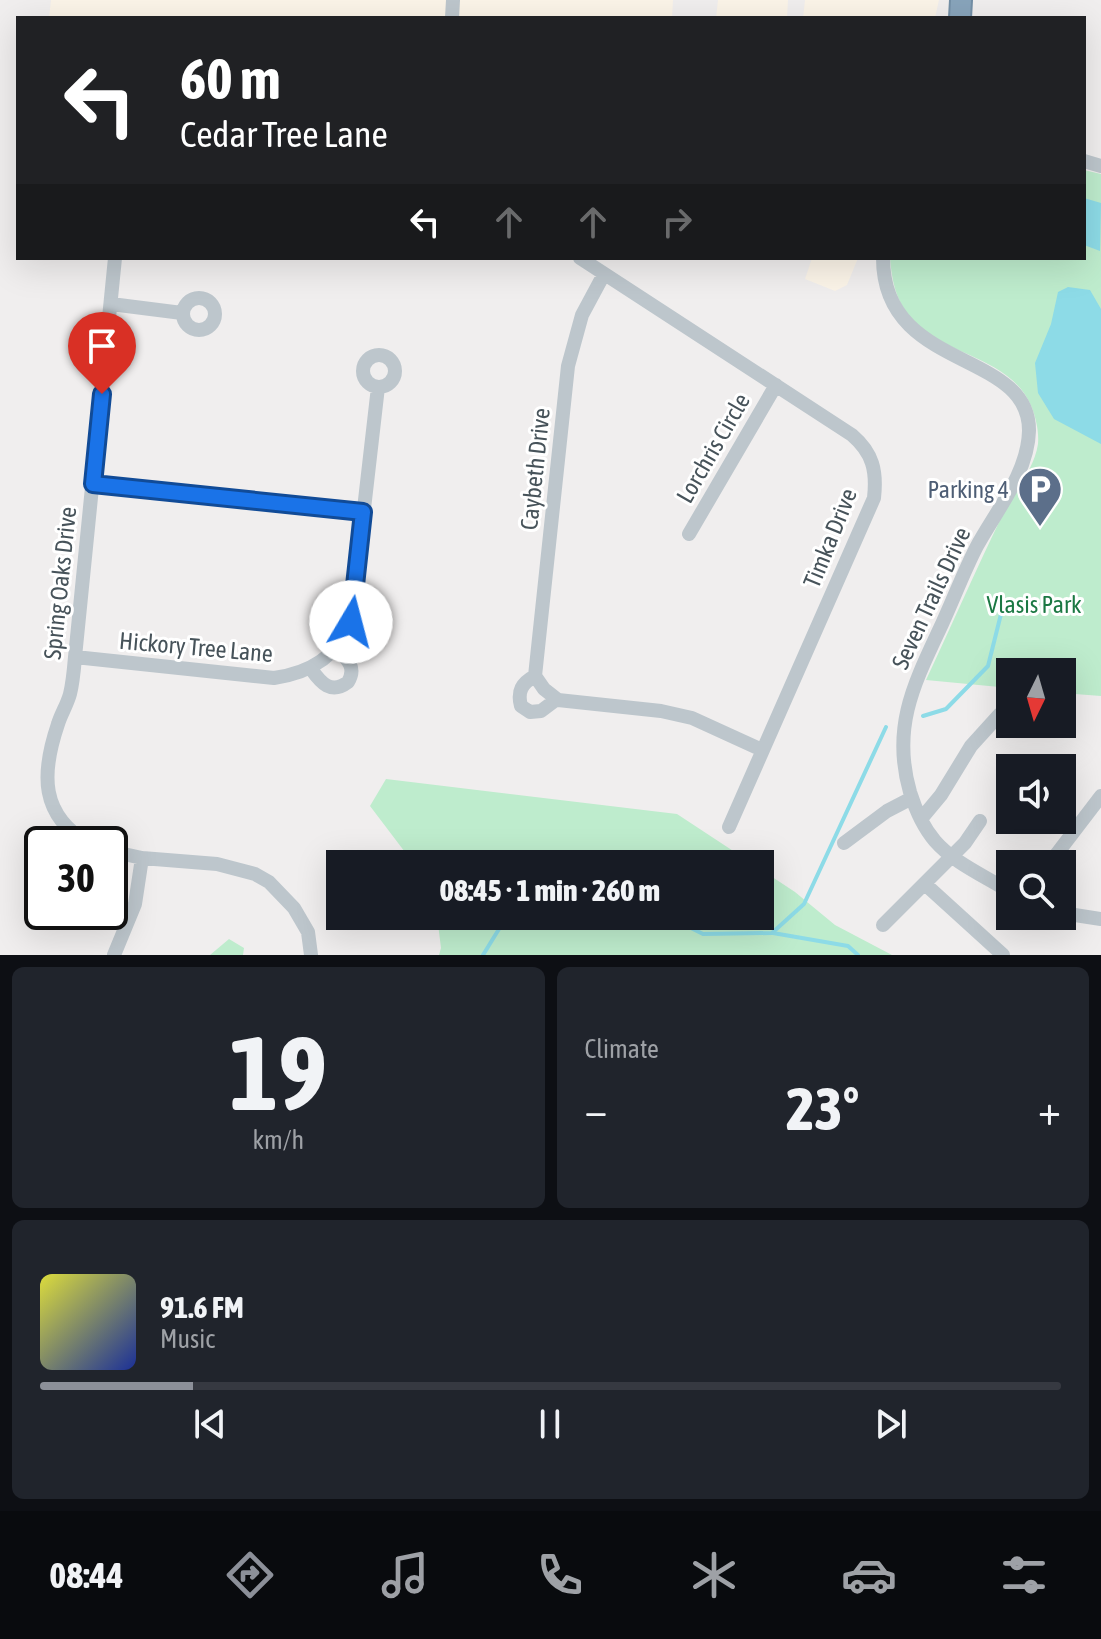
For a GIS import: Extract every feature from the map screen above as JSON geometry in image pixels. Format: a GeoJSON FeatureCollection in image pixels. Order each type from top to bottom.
{"type":"FeatureCollection","features":[{"type":"Feature","properties":{"kind":"street","name":"Spring Oaks Drive"},"geometry":{"type":"LineString","coordinates":[[66,826],[49,802],[48,765],[69,696],[75,657],[115,260]]}},
{"type":"Feature","properties":{"kind":"street","name":"Timka Drive"},"geometry":{"type":"LineString","coordinates":[[583,260],[852,435],[865,446],[872,458],[874,498],[729,827]]}},
{"type":"Feature","properties":{"kind":"street","name":"Seven Trails Drive"},"geometry":{"type":"LineString","coordinates":[[883,260],[886,291],[908,327],[1001,381],[1016,393],[1025,408],[1029,428],[1027,454],[976,548],[907,705],[903,733],[904,769],[921,819],[935,840],[952,857],[996,884]]}},
{"type":"Feature","properties":{"kind":"street","name":"Caybeth Drive"},"geometry":{"type":"LineString","coordinates":[[604,274],[582,315],[568,366],[535,676],[522,686],[518,696],[521,706],[530,712],[541,711],[557,699],[661,711],[692,718],[762,750]]}},
{"type":"Feature","properties":{"kind":"street"},"geometry":{"type":"LineString","coordinates":[[111,304],[182,313]]}},
{"type":"Feature","properties":{"kind":"street","name":"Lorchris Circle"},"geometry":{"type":"LineString","coordinates":[[689,534],[776,385]]}},
{"type":"Feature","properties":{"kind":"street"},"geometry":{"type":"LineString","coordinates":[[93,484],[363,512],[378,387]]}},
{"type":"Feature","properties":{"kind":"street","name":"Hickory Tree Lane"},"geometry":{"type":"LineString","coordinates":[[75,657],[274,678],[311,669],[336,648],[351,622],[363,512]]}},
{"type":"Feature","properties":{"kind":"street"},"geometry":{"type":"LineString","coordinates":[[311,669],[320,682],[331,688],[348,682],[351,665],[336,648]]}},
{"type":"Feature","properties":{"kind":"street"},"geometry":{"type":"LineString","coordinates":[[535,676],[544,689],[557,699]]}},
{"type":"Feature","properties":{"kind":"street"},"geometry":{"type":"LineString","coordinates":[[921,819],[941,795],[971,746],[996,718]]}},
{"type":"Feature","properties":{"kind":"street"},"geometry":{"type":"LineString","coordinates":[[1060,850],[1101,796]]}},
{"type":"Feature","properties":{"kind":"street"},"geometry":{"type":"LineString","coordinates":[[844,843],[887,811],[912,798]]}},
{"type":"Feature","properties":{"kind":"street"},"geometry":{"type":"LineString","coordinates":[[883,925],[926,885],[965,843],[980,821]]}},
{"type":"Feature","properties":{"kind":"street"},"geometry":{"type":"LineString","coordinates":[[128,855],[237,868],[269,882],[301,919],[308,932],[311,955]]}},
{"type":"Feature","properties":{"kind":"street"},"geometry":{"type":"LineString","coordinates":[[114,955],[135,904],[142,858]]}},
{"type":"Feature","properties":{"kind":"street"},"geometry":{"type":"LineString","coordinates":[[926,885],[1003,955]]}},
{"type":"Feature","properties":{"kind":"street"},"geometry":{"type":"LineString","coordinates":[[1076,915],[1101,919]]}},
{"type":"Feature","properties":{"kind":"shaded area"},"geometry":{"type":"Polygon","coordinates":[[[51,0],[673,0],[672,16],[49,16],[51,0]]]}},
{"type":"Feature","properties":{"kind":"shaded area"},"geometry":{"type":"Polygon","coordinates":[[[718,0],[788,0],[787,16],[716,16],[718,0]]]}},
{"type":"Feature","properties":{"kind":"shaded area"},"geometry":{"type":"Polygon","coordinates":[[[805,0],[939,0],[935,16],[803,16],[805,0]]]}},
{"type":"Feature","properties":{"kind":"shaded area"},"geometry":{"type":"Polygon","coordinates":[[[811,260],[857,260],[847,285],[835,291],[805,279],[811,260]]]}},
{"type":"Feature","properties":{"kind":"green space","name":"Vlasis Park"},"geometry":{"type":"Polygon","coordinates":[[[1086,170],[1101,174],[1101,696],[1076,694],[1076,658],[996,658],[996,687],[926,680],[1003,514],[1028,472],[1036,454],[1038,434],[1032,408],[1011,379],[931,335],[910,317],[897,294],[890,260],[1086,260],[1086,170]]]}},
{"type":"Feature","properties":{"kind":"green space"},"geometry":{"type":"Polygon","coordinates":[[[386,779],[677,814],[732,850],[403,850],[370,806],[386,779]]]}},
{"type":"Feature","properties":{"kind":"green space"},"geometry":{"type":"Polygon","coordinates":[[[774,878],[835,925],[892,955],[439,955],[439,930],[774,930],[774,878]]]}},
{"type":"Feature","properties":{"kind":"green space"},"geometry":{"type":"Polygon","coordinates":[[[229,939],[244,948],[243,955],[210,955],[229,939]]]}},
{"type":"Feature","properties":{"kind":"water"},"geometry":{"type":"Polygon","coordinates":[[[1086,199],[1101,203],[1100,251],[1086,246],[1086,199]]]}},
{"type":"Feature","properties":{"kind":"water"},"geometry":{"type":"Polygon","coordinates":[[[1068,287],[1090,290],[1101,309],[1101,444],[1054,419],[1038,393],[1035,363],[1051,324],[1058,292],[1068,287]]]}},
{"type":"Feature","properties":{"kind":"waterway"},"geometry":{"type":"LineString","coordinates":[[923,716],[946,709],[988,666],[1001,614]]}},
{"type":"Feature","properties":{"kind":"waterway"},"geometry":{"type":"LineString","coordinates":[[695,930],[703,934],[772,933],[804,904],[886,727]]}},
{"type":"Feature","properties":{"kind":"waterway"},"geometry":{"type":"LineString","coordinates":[[483,955],[498,930]]}},
{"type":"Feature","properties":{"kind":"waterway"},"geometry":{"type":"LineString","coordinates":[[773,933],[848,946],[858,955]]}},
{"type":"Feature","properties":{"kind":"place","name":"Parking 4"},"geometry":{"type":"Point","coordinates":[1040,528]}},
{"type":"Feature","properties":{"kind":"route"},"geometry":{"type":"LineString","coordinates":[[102,394],[93,484],[363,512],[351,622]]}}]}
